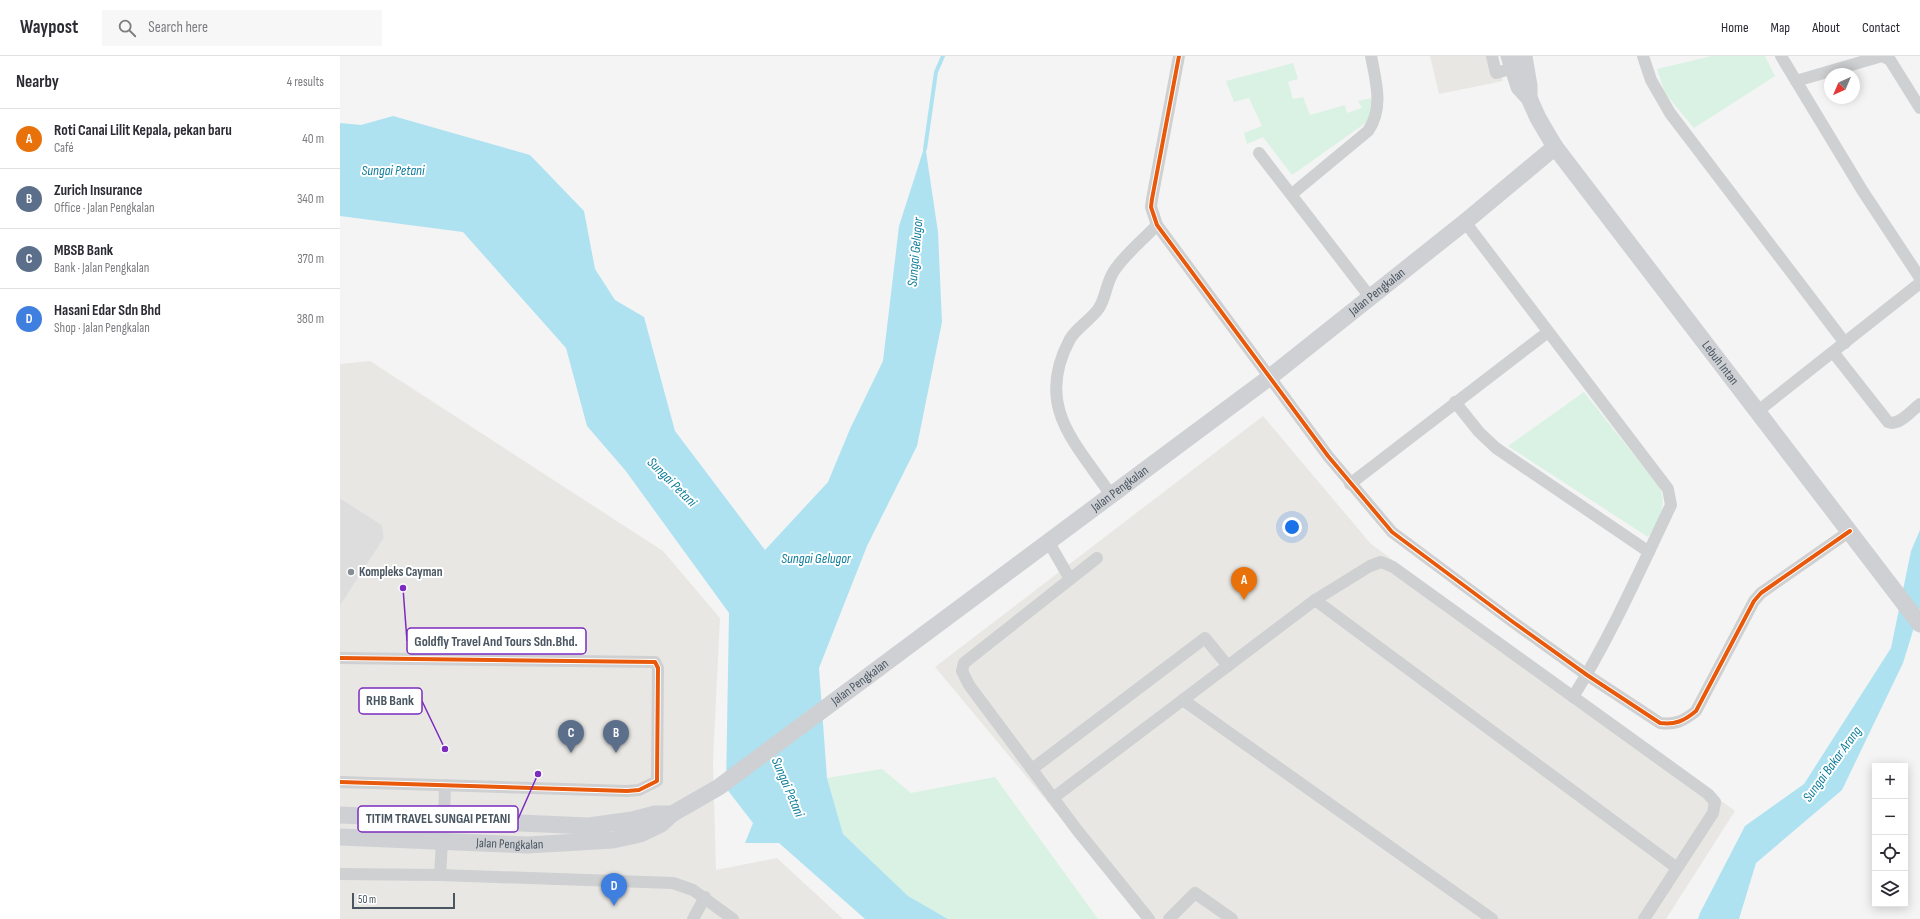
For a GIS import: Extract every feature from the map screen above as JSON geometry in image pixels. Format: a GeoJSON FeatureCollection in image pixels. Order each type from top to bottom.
{"type":"FeatureCollection","features":[{"type":"Feature","properties":{"kind":"main road","name":"Lebuh Intan"},"geometry":{"type":"LineString","coordinates":[[1515,60],[1519,87],[1529,98],[1538,118],[1555,147],[1758,410],[1920,624]]}},
{"type":"Feature","properties":{"kind":"main road","name":"Jalan Pengkalan"},"geometry":{"type":"LineString","coordinates":[[340,837],[528,845],[613,840],[640,834],[661,824],[672,814],[719,786],[1270,377],[1465,222],[1555,147]]}},
{"type":"Feature","properties":{"kind":"main road","name":"Jalan Pengkalan"},"geometry":{"type":"LineString","coordinates":[[340,815],[589,826],[632,820],[655,814],[672,814]]}},
{"type":"Feature","properties":{"kind":"street"},"geometry":{"type":"LineString","coordinates":[[1179,56],[1152,199],[1151,208],[1157,225],[1350,484],[1392,532],[1587,675],[1660,723],[1672,724],[1686,720],[1696,711],[1754,601],[1761,593],[1850,531]]}},
{"type":"Feature","properties":{"kind":"street"},"geometry":{"type":"LineString","coordinates":[[1292,194],[1368,131],[1375,122],[1378,110],[1378,95],[1371,56]]}},
{"type":"Feature","properties":{"kind":"street"},"geometry":{"type":"LineString","coordinates":[[1492,56],[1496,73],[1515,60]]}},
{"type":"Feature","properties":{"kind":"street"},"geometry":{"type":"LineString","coordinates":[[1643,56],[1651,80],[1670,113],[1845,343]]}},
{"type":"Feature","properties":{"kind":"street"},"geometry":{"type":"LineString","coordinates":[[1781,56],[1858,183],[1920,278]]}},
{"type":"Feature","properties":{"kind":"street"},"geometry":{"type":"LineString","coordinates":[[1796,81],[1882,56],[1890,60],[1920,108]]}},
{"type":"Feature","properties":{"kind":"street"},"geometry":{"type":"LineString","coordinates":[[1259,153],[1370,297]]}},
{"type":"Feature","properties":{"kind":"street"},"geometry":{"type":"LineString","coordinates":[[1465,222],[1668,489],[1671,505],[1587,675],[1573,697]]}},
{"type":"Feature","properties":{"kind":"street"},"geometry":{"type":"LineString","coordinates":[[1111,495],[1069,434],[1058,410],[1055,381],[1059,363],[1071,338],[1099,308],[1109,280],[1114,271],[1157,225]]}},
{"type":"Feature","properties":{"kind":"street"},"geometry":{"type":"LineString","coordinates":[[1758,410],[1920,283]]}},
{"type":"Feature","properties":{"kind":"street"},"geometry":{"type":"LineString","coordinates":[[1350,484],[1548,332]]}},
{"type":"Feature","properties":{"kind":"street"},"geometry":{"type":"LineString","coordinates":[[1833,352],[1888,422],[1895,423],[1899,421],[1920,404]]}},
{"type":"Feature","properties":{"kind":"street"},"geometry":{"type":"LineString","coordinates":[[1455,402],[1479,432],[1496,448],[1649,552]]}},
{"type":"Feature","properties":{"kind":"street"},"geometry":{"type":"LineString","coordinates":[[1048,541],[1070,579]]}},
{"type":"Feature","properties":{"kind":"street"},"geometry":{"type":"LineString","coordinates":[[1097,558],[964,663],[962,671],[969,685],[1053,798],[1149,919]]}},
{"type":"Feature","properties":{"kind":"street"},"geometry":{"type":"LineString","coordinates":[[1053,798],[1315,600],[1370,566],[1381,562],[1393,567],[1708,794],[1714,802],[1713,813],[1644,919]]}},
{"type":"Feature","properties":{"kind":"street"},"geometry":{"type":"LineString","coordinates":[[1315,600],[1677,868]]}},
{"type":"Feature","properties":{"kind":"street"},"geometry":{"type":"LineString","coordinates":[[1032,769],[1205,638],[1228,666]]}},
{"type":"Feature","properties":{"kind":"street"},"geometry":{"type":"LineString","coordinates":[[340,658],[647,661],[655,662],[658,668],[658,772],[657,781],[648,787],[627,791],[340,782]]}},
{"type":"Feature","properties":{"kind":"street"},"geometry":{"type":"LineString","coordinates":[[1183,700],[1492,919]]}},
{"type":"Feature","properties":{"kind":"street"},"geometry":{"type":"LineString","coordinates":[[444,820],[445,785]]}},
{"type":"Feature","properties":{"kind":"street"},"geometry":{"type":"LineString","coordinates":[[440,875],[442,842]]}},
{"type":"Feature","properties":{"kind":"street"},"geometry":{"type":"LineString","coordinates":[[340,874],[440,875],[655,881],[683,885],[705,897],[733,919]]}},
{"type":"Feature","properties":{"kind":"street"},"geometry":{"type":"LineString","coordinates":[[1169,919],[1195,893],[1232,919]]}},
{"type":"Feature","properties":{"kind":"street"},"geometry":{"type":"LineString","coordinates":[[693,919],[705,897]]}},
{"type":"Feature","properties":{"kind":"shaded area"},"geometry":{"type":"Polygon","coordinates":[[[1430,56],[1497,56],[1503,81],[1439,94],[1430,56]]]}},
{"type":"Feature","properties":{"kind":"shaded area"},"geometry":{"type":"Polygon","coordinates":[[[370,361],[663,551],[720,618],[713,761],[716,870],[777,858],[843,919],[340,919],[340,364],[370,361]]]}},
{"type":"Feature","properties":{"kind":"shaded area"},"geometry":{"type":"Polygon","coordinates":[[[1263,416],[1371,544],[1735,811],[1666,919],[1145,919],[935,667],[1263,416]]]}},
{"type":"Feature","properties":{"kind":"green space"},"geometry":{"type":"Polygon","coordinates":[[[1712,56],[1765,56],[1775,76],[1694,128],[1665,93],[1657,69],[1712,56]]]}},
{"type":"Feature","properties":{"kind":"green space"},"geometry":{"type":"Polygon","coordinates":[[[1293,63],[1298,79],[1288,82],[1293,99],[1303,97],[1310,115],[1345,105],[1347,113],[1362,108],[1358,101],[1372,98],[1374,108],[1367,122],[1292,175],[1263,137],[1247,144],[1244,133],[1262,126],[1249,98],[1234,102],[1226,81],[1293,63]]]}},
{"type":"Feature","properties":{"kind":"green space"},"geometry":{"type":"Polygon","coordinates":[[[1584,392],[1660,488],[1663,501],[1661,514],[1656,526],[1648,537],[1508,446],[1584,392]]]}},
{"type":"Feature","properties":{"kind":"green space"},"geometry":{"type":"Polygon","coordinates":[[[882,769],[911,793],[995,777],[1098,919],[948,919],[908,896],[843,834],[827,778],[882,769]]]}},
{"type":"Feature","properties":{"kind":"water","name":"Sungai Petani"},"geometry":{"type":"Polygon","coordinates":[[[393,116],[530,155],[584,211],[595,269],[615,300],[644,317],[675,431],[765,550],[828,482],[850,429],[883,361],[899,226],[925,145],[938,232],[942,322],[917,446],[867,546],[819,668],[827,778],[843,834],[908,896],[948,919],[865,919],[779,843],[745,843],[753,823],[726,788],[729,613],[625,470],[587,426],[566,348],[463,232],[340,216],[340,123],[361,125],[393,116]]]}},
{"type":"Feature","properties":{"kind":"water","name":"Sungai Bakar Arang"},"geometry":{"type":"Polygon","coordinates":[[[1920,530],[1920,608],[1903,663],[1842,790],[1756,863],[1739,919],[1698,919],[1745,826],[1804,784],[1891,648],[1911,551],[1920,530]]]}},
{"type":"Feature","properties":{"kind":"building","name":"Kompleks Cayman"},"geometry":{"type":"Polygon","coordinates":[[[340,498],[382,525],[384,538],[340,606],[340,498]]]}},
{"type":"Feature","properties":{"kind":"waterway","name":"Sungai Gelugor"},"geometry":{"type":"LineString","coordinates":[[925,149],[936,72],[943,56]]}},
{"type":"Feature","properties":{"kind":"cycle path"},"geometry":{"type":"LineString","coordinates":[[1179,56],[1152,199],[1151,207],[1157,225],[1328,456],[1392,532],[1587,675],[1660,723],[1675,723],[1683,720],[1696,711],[1754,601],[1761,593],[1850,531]]}},
{"type":"Feature","properties":{"kind":"cycle path"},"geometry":{"type":"LineString","coordinates":[[340,658],[655,662],[658,668],[657,781],[639,790],[627,791],[340,782]]}},
{"type":"Feature","properties":{"kind":"place","name":"Kompleks Cayman"},"geometry":{"type":"Point","coordinates":[351,572]}},
{"type":"Feature","properties":{"kind":"place","name":"Goldfly Travel And Tours Sdn.Bhd."},"geometry":{"type":"Point","coordinates":[403,588]}},
{"type":"Feature","properties":{"kind":"place","name":"Roti Canai Lilit Kepala, pekan baru"},"geometry":{"type":"Point","coordinates":[1244,600]}},
{"type":"Feature","properties":{"kind":"place","name":"RHB Bank"},"geometry":{"type":"Point","coordinates":[445,749]}},
{"type":"Feature","properties":{"kind":"place","name":"MBSB Bank"},"geometry":{"type":"Point","coordinates":[571,753]}},
{"type":"Feature","properties":{"kind":"place","name":"Zurich Insurance"},"geometry":{"type":"Point","coordinates":[616,753]}},
{"type":"Feature","properties":{"kind":"place","name":"TITIM TRAVEL SUNGAI PETANI"},"geometry":{"type":"Point","coordinates":[538,774]}},
{"type":"Feature","properties":{"kind":"place","name":"Hasani Edar Sdn Bhd"},"geometry":{"type":"Point","coordinates":[614,906]}}]}
